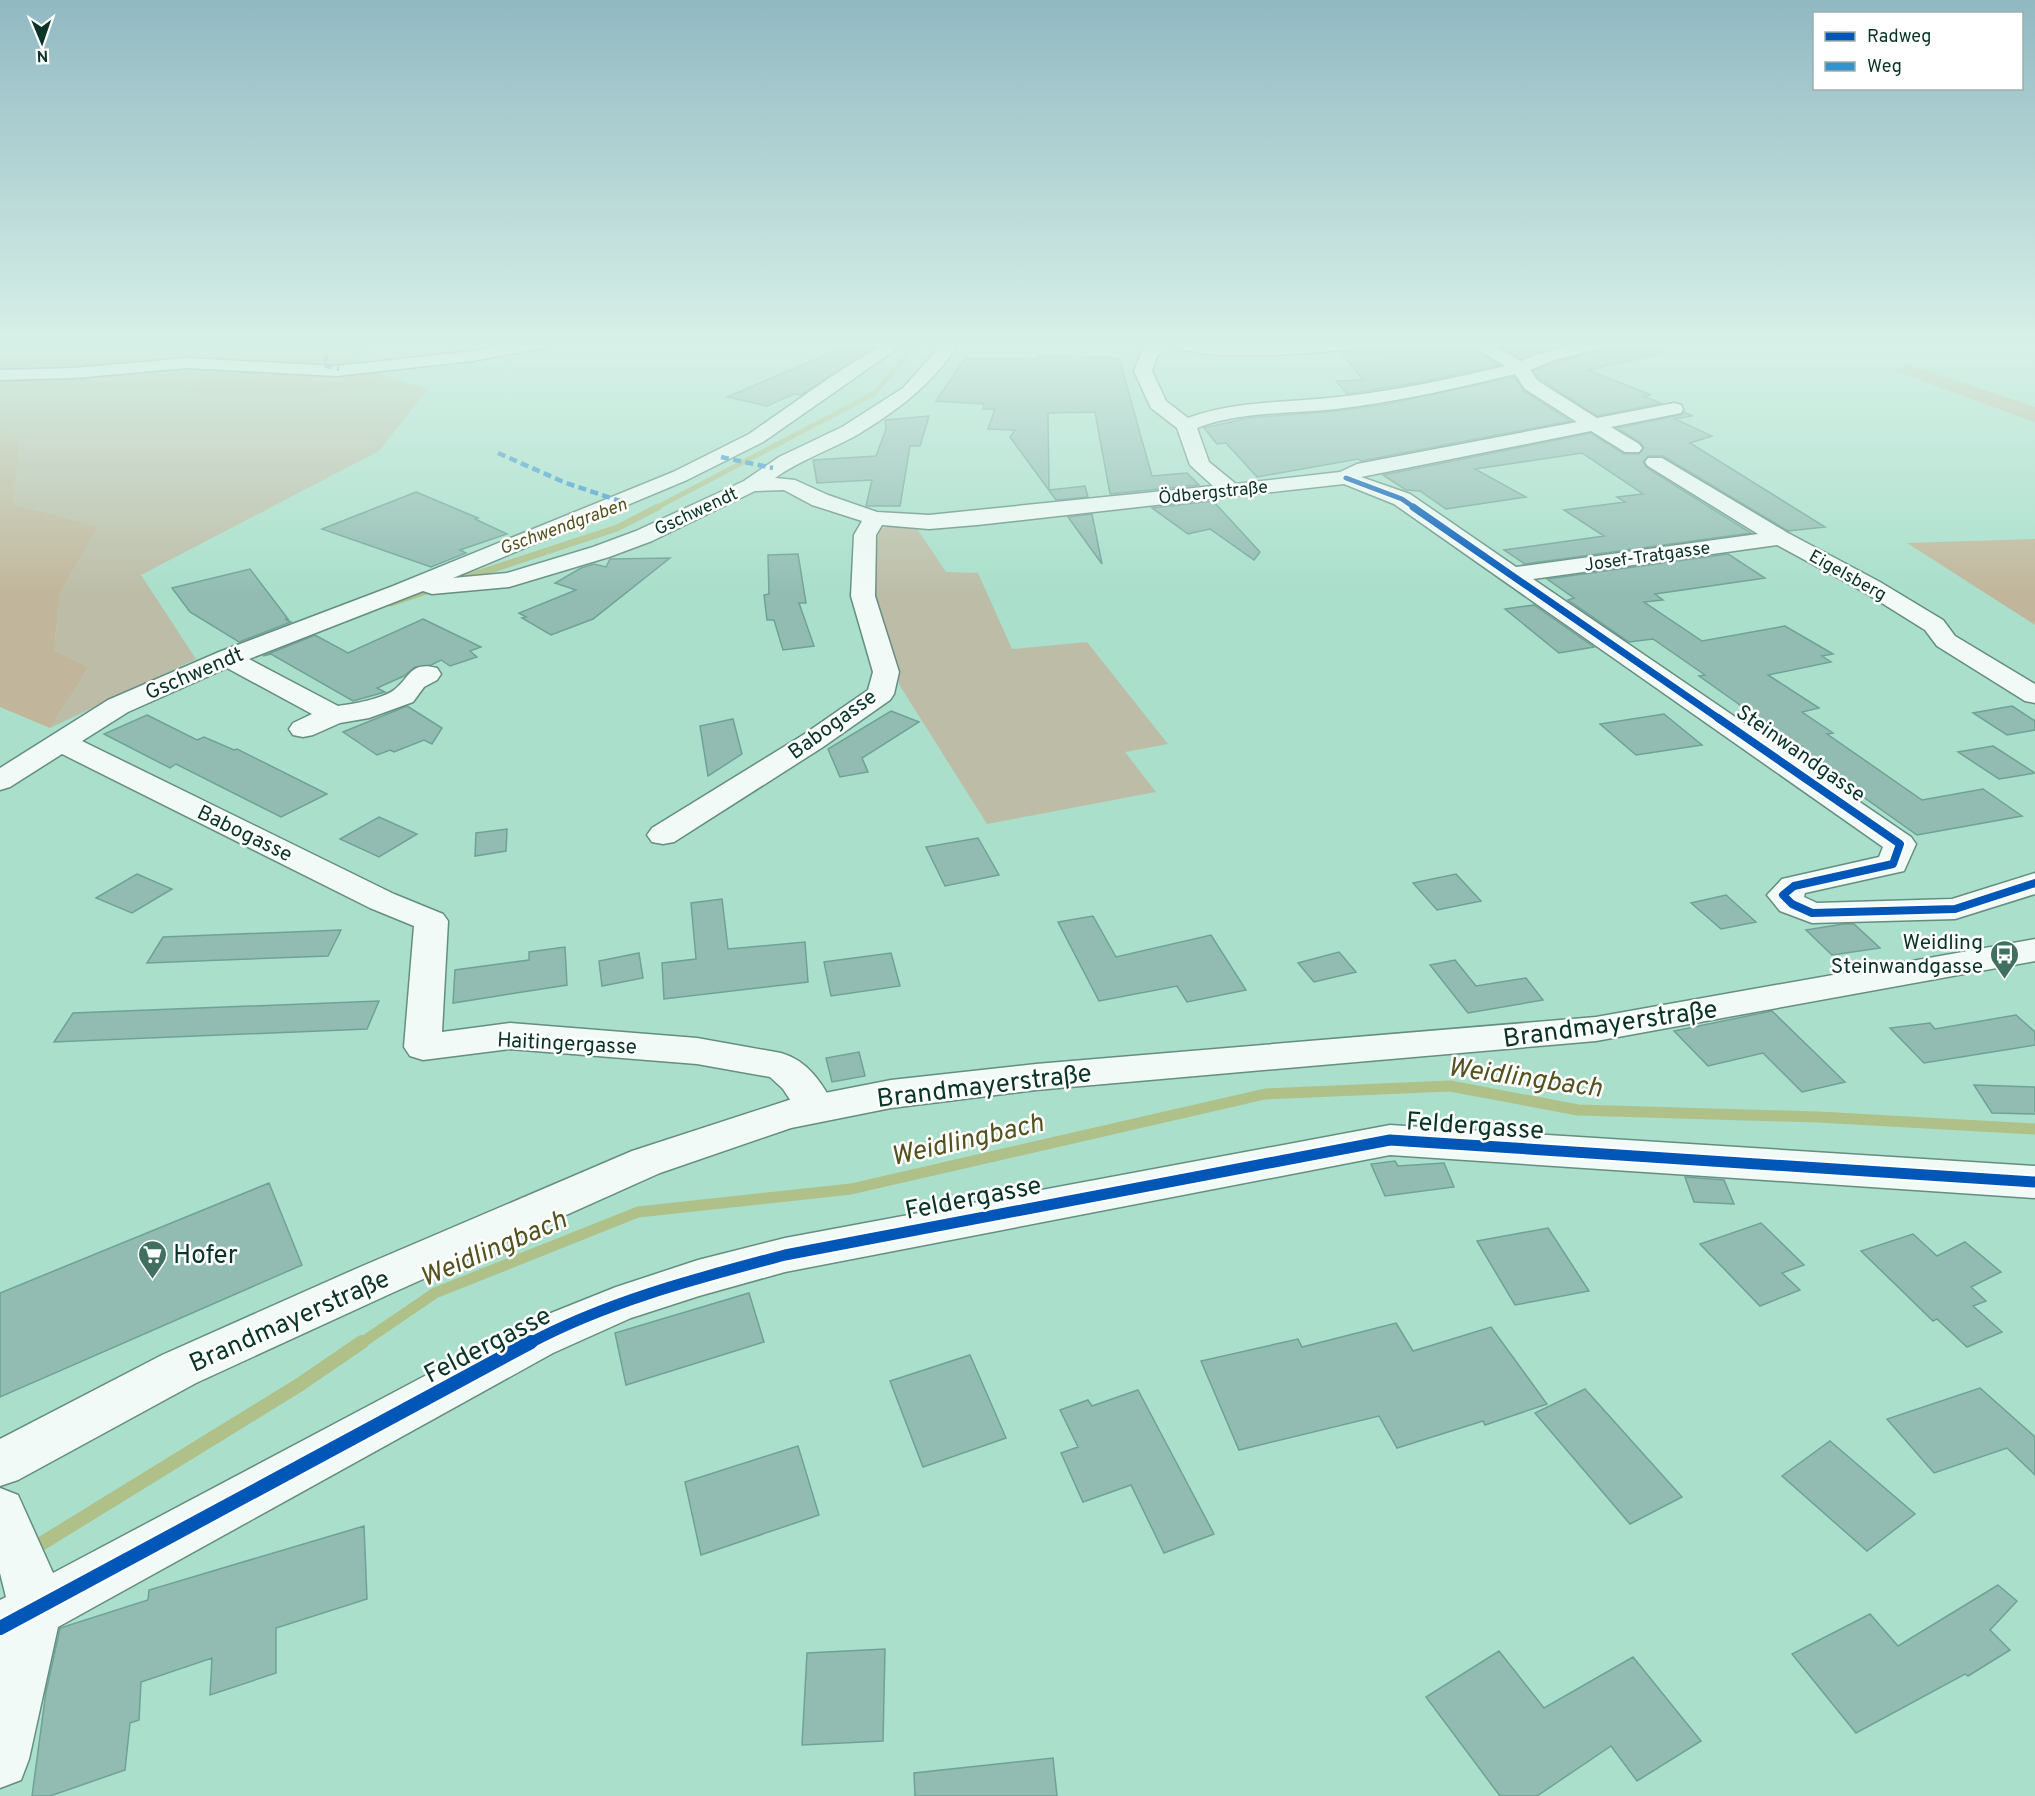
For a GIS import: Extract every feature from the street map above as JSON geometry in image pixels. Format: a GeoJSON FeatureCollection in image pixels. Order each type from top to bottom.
{"type":"FeatureCollection","features":[{"type":"Feature","properties":{"kind":"street","name":"Gschwendt"},"geometry":{"type":"LineString","coordinates":[[0,781],[118,706],[228,658],[401,591],[680,476],[731,452],[772,427]]}},
{"type":"Feature","properties":{"kind":"street","name":"Gschwendt"},"geometry":{"type":"LineString","coordinates":[[401,591],[509,580],[601,552],[644,536],[751,485],[786,461],[855,427]]}},
{"type":"Feature","properties":{"kind":"street"},"geometry":{"type":"LineString","coordinates":[[1187,427],[1200,465],[1231,490]]}},
{"type":"Feature","properties":{"kind":"street","name":"Ödbergstraße"},"geometry":{"type":"LineString","coordinates":[[751,485],[788,484],[820,500],[875,518],[929,522],[1346,478],[1357,470],[1592,427]]}},
{"type":"Feature","properties":{"kind":"street"},"geometry":{"type":"LineString","coordinates":[[1597,427],[1632,448]]}},
{"type":"Feature","properties":{"kind":"street","name":"Eigelsberg"},"geometry":{"type":"LineString","coordinates":[[1655,462],[1780,538],[1872,586],[1934,625],[1946,641],[2035,695]]}},
{"type":"Feature","properties":{"kind":"street","name":"Steinwandgasse"},"geometry":{"type":"LineString","coordinates":[[1346,478],[1402,499],[1900,844],[1893,864],[1794,886],[1783,895],[1792,904],[1812,913],[1955,909],[2035,883]]}},
{"type":"Feature","properties":{"kind":"street","name":"Babogasse"},"geometry":{"type":"LineString","coordinates":[[663,834],[813,741],[880,694],[886,672],[863,596],[865,535],[875,518]]}},
{"type":"Feature","properties":{"kind":"street","name":"Josef-Tratgasse"},"geometry":{"type":"LineString","coordinates":[[1514,575],[1780,538]]}},
{"type":"Feature","properties":{"kind":"street"},"geometry":{"type":"LineString","coordinates":[[228,658],[334,715]]}},
{"type":"Feature","properties":{"kind":"street"},"geometry":{"type":"LineString","coordinates":[[303,729],[334,715],[359,712],[403,696],[415,681],[428,674]]}},
{"type":"Feature","properties":{"kind":"street","name":"Babogasse"},"geometry":{"type":"LineString","coordinates":[[61,742],[382,901],[431,921]]}},
{"type":"Feature","properties":{"kind":"street","name":"Haitingergasse"},"geometry":{"type":"LineString","coordinates":[[431,921],[423,1047],[510,1036],[697,1051],[781,1066],[792,1072],[816,1108]]}},
{"type":"Feature","properties":{"kind":"street","name":"Brandmayerstraße"},"geometry":{"type":"LineString","coordinates":[[0,1464],[179,1369],[614,1176],[725,1134],[789,1114],[891,1094],[1036,1077],[1596,1029],[2035,950]]}},
{"type":"Feature","properties":{"kind":"street","name":"Feldergasse"},"geometry":{"type":"LineString","coordinates":[[22,1608],[537,1340],[626,1302],[698,1278],[785,1255],[1390,1140],[2035,1182]]}},
{"type":"Feature","properties":{"kind":"street"},"geometry":{"type":"LineString","coordinates":[[0,1759],[22,1608],[1,1513]]}},
{"type":"Feature","properties":{"kind":"green space"},"geometry":{"type":"Polygon","coordinates":[[[398,427],[379,451],[141,575],[196,659],[50,728],[89,667],[54,650],[60,593],[98,527],[14,504],[20,439],[0,428],[398,427]]]}},
{"type":"Feature","properties":{"kind":"green space"},"geometry":{"type":"Polygon","coordinates":[[[892,525],[916,527],[946,572],[978,573],[1012,649],[1087,642],[1168,744],[1125,752],[1156,792],[987,824],[900,686],[870,591],[880,529],[892,525]]]}},
{"type":"Feature","properties":{"kind":"shaded area"},"geometry":{"type":"Polygon","coordinates":[[[0,428],[20,439],[14,504],[98,527],[60,593],[54,650],[89,667],[50,728],[0,707],[0,428]]]}},
{"type":"Feature","properties":{"kind":"shaded area"},"geometry":{"type":"Polygon","coordinates":[[[2035,539],[2035,625],[1907,543],[2035,539]]]}},
{"type":"Feature","properties":{"kind":"building"},"geometry":{"type":"Polygon","coordinates":[[[886,427],[926,427],[920,446],[910,446],[900,506],[866,506],[872,480],[817,483],[813,460],[876,456],[886,427]]]}},
{"type":"Feature","properties":{"kind":"building"},"geometry":{"type":"Polygon","coordinates":[[[989,427],[1048,427],[1049,490],[1085,486],[1088,497],[1056,500],[1010,437],[1015,430],[988,429],[989,427]]]}},
{"type":"Feature","properties":{"kind":"building"},"geometry":{"type":"Polygon","coordinates":[[[1098,427],[1138,427],[1152,476],[1187,473],[1199,485],[1110,494],[1098,427]]]}},
{"type":"Feature","properties":{"kind":"building"},"geometry":{"type":"Polygon","coordinates":[[[1540,427],[1361,461],[1358,459],[1257,477],[1226,443],[1217,444],[1204,428],[1540,427]]]}},
{"type":"Feature","properties":{"kind":"building"},"geometry":{"type":"Polygon","coordinates":[[[1692,427],[1712,436],[1690,443],[1825,527],[1788,531],[1663,456],[1648,456],[1643,462],[1647,468],[1751,533],[1525,564],[1504,550],[1604,536],[1564,510],[1625,502],[1617,497],[1643,494],[1582,453],[1475,469],[1526,497],[1446,509],[1420,491],[1406,490],[1383,475],[1591,433],[1624,454],[1639,454],[1644,448],[1641,443],[1617,428],[1692,427]]]}},
{"type":"Feature","properties":{"kind":"building"},"geometry":{"type":"Polygon","coordinates":[[[416,492],[478,518],[475,519],[507,534],[460,550],[466,553],[431,567],[322,529],[416,492]]]}},
{"type":"Feature","properties":{"kind":"building"},"geometry":{"type":"Polygon","coordinates":[[[1213,501],[1260,552],[1254,560],[1210,529],[1188,534],[1152,508],[1213,501]]]}},
{"type":"Feature","properties":{"kind":"building"},"geometry":{"type":"Polygon","coordinates":[[[1092,514],[1102,564],[1068,517],[1092,514]]]}},
{"type":"Feature","properties":{"kind":"building"},"geometry":{"type":"Polygon","coordinates":[[[798,554],[806,603],[799,603],[814,646],[783,650],[774,620],[767,620],[764,595],[769,594],[768,555],[798,554]]]}},
{"type":"Feature","properties":{"kind":"building"},"geometry":{"type":"Polygon","coordinates":[[[1728,554],[1765,578],[1655,594],[1663,600],[1644,602],[1702,641],[1785,626],[1833,654],[1822,656],[1831,662],[1768,675],[1819,708],[1802,712],[1833,733],[1827,734],[1922,800],[1983,789],[2022,816],[1917,835],[1766,728],[1771,727],[1699,676],[1705,675],[1653,639],[1629,642],[1568,600],[1574,598],[1547,579],[1728,554]]]}},
{"type":"Feature","properties":{"kind":"building"},"geometry":{"type":"Polygon","coordinates":[[[670,558],[593,619],[551,635],[522,618],[526,617],[519,613],[576,590],[555,583],[581,568],[594,564],[606,567],[610,559],[670,558]]]}},
{"type":"Feature","properties":{"kind":"building"},"geometry":{"type":"Polygon","coordinates":[[[250,569],[288,619],[285,619],[291,622],[239,642],[190,612],[172,588],[250,569]]]}},
{"type":"Feature","properties":{"kind":"building"},"geometry":{"type":"Polygon","coordinates":[[[1534,605],[1594,647],[1559,653],[1505,609],[1534,605]]]}},
{"type":"Feature","properties":{"kind":"building"},"geometry":{"type":"Polygon","coordinates":[[[423,619],[481,647],[470,651],[477,657],[450,666],[441,660],[431,665],[415,667],[404,676],[377,688],[385,692],[353,701],[271,654],[263,656],[315,635],[348,653],[423,619]]]}},
{"type":"Feature","properties":{"kind":"building"},"geometry":{"type":"Polygon","coordinates":[[[407,706],[442,728],[432,744],[424,740],[394,752],[390,750],[377,755],[343,732],[407,706]]]}},
{"type":"Feature","properties":{"kind":"building"},"geometry":{"type":"Polygon","coordinates":[[[2012,706],[2035,721],[2035,730],[2007,735],[1973,713],[2012,706]]]}},
{"type":"Feature","properties":{"kind":"building"},"geometry":{"type":"Polygon","coordinates":[[[891,711],[919,722],[862,758],[868,772],[840,777],[828,749],[891,711]]]}},
{"type":"Feature","properties":{"kind":"building"},"geometry":{"type":"Polygon","coordinates":[[[1664,714],[1702,745],[1636,755],[1600,724],[1664,714]]]}},
{"type":"Feature","properties":{"kind":"building"},"geometry":{"type":"Polygon","coordinates":[[[147,715],[197,740],[204,737],[234,750],[237,749],[327,794],[281,817],[176,764],[170,768],[104,734],[147,715]]]}},
{"type":"Feature","properties":{"kind":"building"},"geometry":{"type":"Polygon","coordinates":[[[733,719],[742,754],[708,776],[700,726],[733,719]]]}},
{"type":"Feature","properties":{"kind":"building"},"geometry":{"type":"Polygon","coordinates":[[[1993,746],[2035,773],[1999,779],[1958,752],[1993,746]]]}},
{"type":"Feature","properties":{"kind":"building"},"geometry":{"type":"Polygon","coordinates":[[[379,817],[417,834],[379,857],[340,839],[379,817]]]}},
{"type":"Feature","properties":{"kind":"building"},"geometry":{"type":"Polygon","coordinates":[[[507,829],[506,851],[475,856],[476,833],[507,829]]]}},
{"type":"Feature","properties":{"kind":"building"},"geometry":{"type":"Polygon","coordinates":[[[978,838],[999,875],[945,886],[926,847],[978,838]]]}},
{"type":"Feature","properties":{"kind":"building"},"geometry":{"type":"Polygon","coordinates":[[[137,874],[172,889],[132,913],[96,898],[137,874]]]}},
{"type":"Feature","properties":{"kind":"building"},"geometry":{"type":"Polygon","coordinates":[[[1456,874],[1481,901],[1437,910],[1413,883],[1456,874]]]}},
{"type":"Feature","properties":{"kind":"building"},"geometry":{"type":"Polygon","coordinates":[[[1726,895],[1756,922],[1721,929],[1691,903],[1726,895]]]}},
{"type":"Feature","properties":{"kind":"building"},"geometry":{"type":"Polygon","coordinates":[[[722,899],[728,949],[805,942],[808,982],[664,999],[662,963],[696,959],[691,903],[722,899]]]}},
{"type":"Feature","properties":{"kind":"building"},"geometry":{"type":"Polygon","coordinates":[[[1093,916],[1116,957],[1211,935],[1246,990],[1187,1002],[1177,986],[1099,1001],[1058,922],[1093,916]]]}},
{"type":"Feature","properties":{"kind":"building"},"geometry":{"type":"Polygon","coordinates":[[[1854,924],[1880,948],[1832,955],[1806,930],[1854,924]]]}},
{"type":"Feature","properties":{"kind":"building"},"geometry":{"type":"Polygon","coordinates":[[[341,930],[328,956],[147,963],[163,937],[341,930]]]}},
{"type":"Feature","properties":{"kind":"building"},"geometry":{"type":"Polygon","coordinates":[[[565,947],[567,985],[453,1003],[455,970],[529,960],[529,952],[565,947]]]}},
{"type":"Feature","properties":{"kind":"building"},"geometry":{"type":"Polygon","coordinates":[[[1339,952],[1356,972],[1314,982],[1298,963],[1339,952]]]}},
{"type":"Feature","properties":{"kind":"building"},"geometry":{"type":"Polygon","coordinates":[[[639,953],[643,978],[602,986],[599,961],[639,953]]]}},
{"type":"Feature","properties":{"kind":"building"},"geometry":{"type":"Polygon","coordinates":[[[891,953],[900,986],[831,996],[824,962],[891,953]]]}},
{"type":"Feature","properties":{"kind":"building"},"geometry":{"type":"Polygon","coordinates":[[[1455,960],[1476,986],[1526,978],[1543,1000],[1468,1013],[1430,965],[1455,960]]]}},
{"type":"Feature","properties":{"kind":"building"},"geometry":{"type":"Polygon","coordinates":[[[379,1001],[367,1029],[54,1042],[73,1013],[379,1001]]]}},
{"type":"Feature","properties":{"kind":"building"},"geometry":{"type":"Polygon","coordinates":[[[1772,1011],[1845,1082],[1802,1092],[1763,1053],[1708,1066],[1674,1031],[1772,1011]]]}},
{"type":"Feature","properties":{"kind":"building"},"geometry":{"type":"Polygon","coordinates":[[[2016,1015],[2035,1032],[2035,1045],[1924,1063],[1890,1028],[1930,1023],[1935,1029],[2016,1015]]]}},
{"type":"Feature","properties":{"kind":"building"},"geometry":{"type":"Polygon","coordinates":[[[859,1052],[865,1076],[832,1082],[826,1058],[859,1052]]]}},
{"type":"Feature","properties":{"kind":"building"},"geometry":{"type":"Polygon","coordinates":[[[1974,1085],[2035,1087],[2035,1114],[1992,1113],[1974,1085]]]}},
{"type":"Feature","properties":{"kind":"building"},"geometry":{"type":"Polygon","coordinates":[[[1395,1161],[1398,1166],[1444,1163],[1454,1187],[1385,1196],[1371,1164],[1395,1161]]]}},
{"type":"Feature","properties":{"kind":"building"},"geometry":{"type":"Polygon","coordinates":[[[1685,1177],[1724,1180],[1734,1204],[1694,1202],[1685,1177]]]}},
{"type":"Feature","properties":{"kind":"building","name":"Hofer"},"geometry":{"type":"Polygon","coordinates":[[[269,1183],[302,1265],[0,1397],[0,1293],[269,1183]]]}},
{"type":"Feature","properties":{"kind":"building"},"geometry":{"type":"Polygon","coordinates":[[[1761,1223],[1804,1265],[1782,1273],[1800,1290],[1760,1306],[1700,1244],[1761,1223]]]}},
{"type":"Feature","properties":{"kind":"building"},"geometry":{"type":"Polygon","coordinates":[[[1548,1228],[1589,1291],[1515,1305],[1477,1241],[1548,1228]]]}},
{"type":"Feature","properties":{"kind":"building"},"geometry":{"type":"Polygon","coordinates":[[[1913,1234],[1937,1256],[1965,1242],[2001,1272],[1971,1287],[1986,1301],[1973,1306],[2002,1332],[1967,1347],[1937,1319],[1933,1321],[1861,1251],[1913,1234]]]}},
{"type":"Feature","properties":{"kind":"building"},"geometry":{"type":"Polygon","coordinates":[[[749,1293],[764,1342],[626,1385],[615,1333],[749,1293]]]}},
{"type":"Feature","properties":{"kind":"building"},"geometry":{"type":"Polygon","coordinates":[[[1396,1323],[1413,1351],[1491,1327],[1547,1404],[1485,1425],[1483,1421],[1397,1448],[1379,1416],[1239,1450],[1201,1361],[1298,1339],[1302,1347],[1396,1323]]]}},
{"type":"Feature","properties":{"kind":"building"},"geometry":{"type":"Polygon","coordinates":[[[970,1355],[1006,1438],[923,1467],[890,1381],[970,1355]]]}},
{"type":"Feature","properties":{"kind":"building"},"geometry":{"type":"Polygon","coordinates":[[[1980,1388],[2035,1437],[2035,1475],[2007,1448],[1934,1473],[1887,1419],[1980,1388]]]}},
{"type":"Feature","properties":{"kind":"building"},"geometry":{"type":"Polygon","coordinates":[[[1585,1389],[1682,1497],[1630,1524],[1535,1413],[1585,1389]]]}},
{"type":"Feature","properties":{"kind":"building"},"geometry":{"type":"Polygon","coordinates":[[[1138,1390],[1214,1534],[1164,1553],[1131,1485],[1083,1502],[1061,1453],[1078,1447],[1060,1410],[1088,1400],[1092,1406],[1138,1390]]]}},
{"type":"Feature","properties":{"kind":"building"},"geometry":{"type":"Polygon","coordinates":[[[1830,1441],[1915,1514],[1867,1551],[1782,1476],[1830,1441]]]}},
{"type":"Feature","properties":{"kind":"building"},"geometry":{"type":"Polygon","coordinates":[[[798,1446],[819,1515],[701,1555],[685,1482],[798,1446]]]}},
{"type":"Feature","properties":{"kind":"building"},"geometry":{"type":"Polygon","coordinates":[[[364,1526],[367,1599],[276,1628],[276,1673],[210,1695],[212,1658],[141,1682],[139,1720],[130,1723],[125,1770],[50,1796],[32,1796],[46,1692],[60,1628],[148,1600],[149,1590],[364,1526]]]}},
{"type":"Feature","properties":{"kind":"building"},"geometry":{"type":"Polygon","coordinates":[[[1998,1585],[2017,1601],[1990,1630],[2010,1650],[1968,1676],[1965,1674],[1856,1733],[1792,1654],[1870,1614],[1898,1646],[1998,1585]]]}},
{"type":"Feature","properties":{"kind":"building"},"geometry":{"type":"Polygon","coordinates":[[[885,1649],[883,1741],[802,1745],[807,1653],[885,1649]]]}},
{"type":"Feature","properties":{"kind":"building"},"geometry":{"type":"Polygon","coordinates":[[[1499,1651],[1544,1708],[1633,1657],[1701,1741],[1637,1781],[1611,1746],[1537,1796],[1500,1796],[1426,1697],[1499,1651]]]}},
{"type":"Feature","properties":{"kind":"building"},"geometry":{"type":"Polygon","coordinates":[[[1053,1758],[1057,1796],[915,1796],[914,1773],[1053,1758]]]}},
{"type":"Feature","properties":{"kind":"waterway","name":"Gschwendgraben"},"geometry":{"type":"LineString","coordinates":[[656,508],[811,427]]}},
{"type":"Feature","properties":{"kind":"waterway","name":"Gschwendgraben"},"geometry":{"type":"LineString","coordinates":[[459,580],[617,528],[658,507]]}},
{"type":"Feature","properties":{"kind":"waterway","name":"Gschwendgraben"},"geometry":{"type":"LineString","coordinates":[[391,603],[435,588]]}},
{"type":"Feature","properties":{"kind":"waterway","name":"Weidlingbach"},"geometry":{"type":"LineString","coordinates":[[360,1344],[435,1293],[638,1212],[851,1189],[1265,1094],[1450,1086],[1578,1110],[1818,1117],[2035,1129]]}},
{"type":"Feature","properties":{"kind":"waterway","name":"Weidlingbach"},"geometry":{"type":"LineString","coordinates":[[31,1550],[299,1385],[362,1342]]}},
{"type":"Feature","properties":{"kind":"marked path"},"geometry":{"type":"LineString","coordinates":[[498,453],[566,483],[620,501]]}},
{"type":"Feature","properties":{"kind":"marked path"},"geometry":{"type":"LineString","coordinates":[[721,457],[773,468]]}},
{"type":"Feature","properties":{"kind":"cycle path"},"geometry":{"type":"LineString","coordinates":[[1346,478],[1402,499],[1900,844],[1893,864],[1794,886],[1783,895],[1792,904],[1812,913],[1955,909],[2035,883]]}},
{"type":"Feature","properties":{"kind":"cycle path"},"geometry":{"type":"LineString","coordinates":[[0,1628],[537,1339],[616,1305],[698,1278],[785,1255],[1390,1140],[2035,1182]]}},
{"type":"Feature","properties":{"kind":"place","name":"Weidling Steinwandgasse"},"geometry":{"type":"Point","coordinates":[2004,980]}},
{"type":"Feature","properties":{"kind":"place","name":"Hofer"},"geometry":{"type":"Point","coordinates":[152,1280]}}]}
